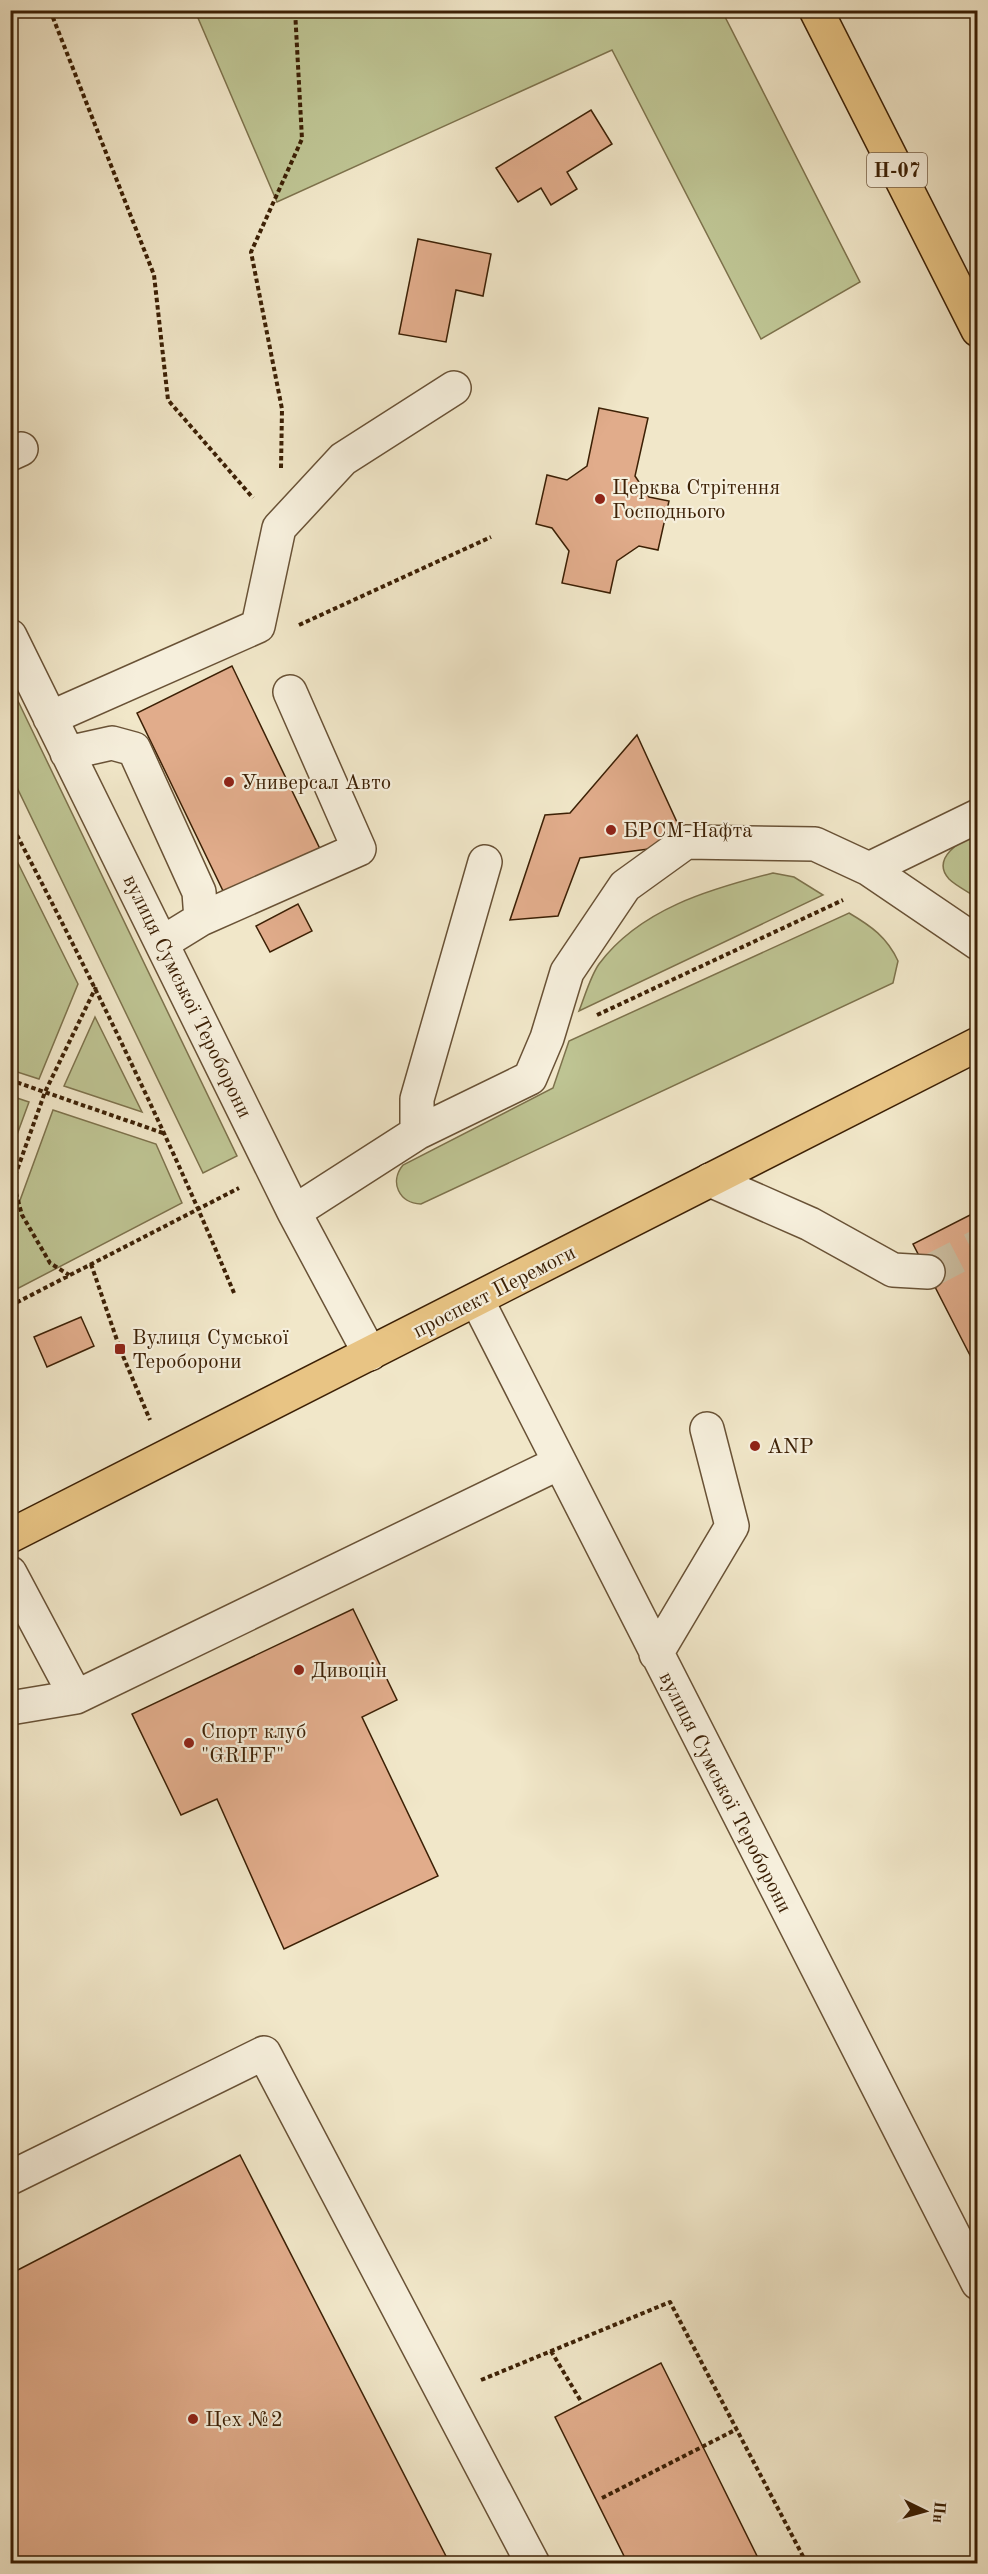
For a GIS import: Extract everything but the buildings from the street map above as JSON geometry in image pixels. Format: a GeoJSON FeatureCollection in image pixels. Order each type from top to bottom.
{"type":"FeatureCollection","features":[{"type":"Feature","properties":{"kind":"main road","name":"Н-07"},"geometry":{"type":"LineString","coordinates":[[816,10],[978,330]]}},
{"type":"Feature","properties":{"kind":"main road","name":"проспект Перемоги"},"geometry":{"type":"LineString","coordinates":[[10,1536],[978,1044]]}},
{"type":"Feature","properties":{"kind":"street"},"geometry":{"type":"LineString","coordinates":[[50,717],[258,626],[279,528],[343,459],[453,388]]}},
{"type":"Feature","properties":{"kind":"street","name":"вулиця Сумської Тероборони"},"geometry":{"type":"LineString","coordinates":[[10,636],[19,673],[50,717],[294,1212],[370,1354]]}},
{"type":"Feature","properties":{"kind":"street"},"geometry":{"type":"LineString","coordinates":[[162,943],[201,919],[359,849],[290,692]]}},
{"type":"Feature","properties":{"kind":"street"},"geometry":{"type":"LineString","coordinates":[[67,753],[112,743],[134,749],[199,892],[201,919]]}},
{"type":"Feature","properties":{"kind":"street"},"geometry":{"type":"LineString","coordinates":[[869,870],[978,816]]}},
{"type":"Feature","properties":{"kind":"street"},"geometry":{"type":"LineString","coordinates":[[294,1212],[417,1133],[530,1078],[547,1038],[567,972],[625,886],[686,842],[815,844],[869,870],[978,943]]}},
{"type":"Feature","properties":{"kind":"street"},"geometry":{"type":"LineString","coordinates":[[417,1133],[417,1099],[485,862]]}},
{"type":"Feature","properties":{"kind":"street"},"geometry":{"type":"LineString","coordinates":[[710,1180],[810,1224],[893,1270],[927,1272]]}},
{"type":"Feature","properties":{"kind":"street","name":"вулиця Сумської Тероборони"},"geometry":{"type":"LineString","coordinates":[[477,1300],[558,1463],[978,2283]]}},
{"type":"Feature","properties":{"kind":"street"},"geometry":{"type":"LineString","coordinates":[[656,1654],[732,1526],[708,1430]]}},
{"type":"Feature","properties":{"kind":"street"},"geometry":{"type":"LineString","coordinates":[[10,1708],[76,1697],[558,1463]]}},
{"type":"Feature","properties":{"kind":"street"},"geometry":{"type":"LineString","coordinates":[[10,1573],[76,1697]]}},
{"type":"Feature","properties":{"kind":"street"},"geometry":{"type":"LineString","coordinates":[[10,2178],[264,2053],[533,2564]]}},
{"type":"Feature","properties":{"kind":"path"},"geometry":{"type":"LineString","coordinates":[[50,10],[154,275],[168,400],[279,528]]}},
{"type":"Feature","properties":{"kind":"path"},"geometry":{"type":"LineString","coordinates":[[281,469],[282,409],[251,252],[302,139],[295,10]]}},
{"type":"Feature","properties":{"kind":"path"},"geometry":{"type":"LineString","coordinates":[[258,626],[291,629],[491,537]]}},
{"type":"Feature","properties":{"kind":"path"},"geometry":{"type":"LineString","coordinates":[[10,822],[96,987],[199,1208],[234,1293]]}},
{"type":"Feature","properties":{"kind":"path"},"geometry":{"type":"LineString","coordinates":[[547,1038],[842,901],[906,895]]}},
{"type":"Feature","properties":{"kind":"path"},"geometry":{"type":"LineString","coordinates":[[10,1190],[45,1092],[96,987]]}},
{"type":"Feature","properties":{"kind":"path"},"geometry":{"type":"LineString","coordinates":[[10,1080],[163,1133]]}},
{"type":"Feature","properties":{"kind":"path"},"geometry":{"type":"LineString","coordinates":[[11,1305],[275,1170]]}},
{"type":"Feature","properties":{"kind":"path"},"geometry":{"type":"LineString","coordinates":[[10,1172],[22,1215],[50,1263],[69,1275]]}},
{"type":"Feature","properties":{"kind":"path"},"geometry":{"type":"LineString","coordinates":[[92,1264],[120,1349],[165,1456]]}},
{"type":"Feature","properties":{"kind":"path"},"geometry":{"type":"LineString","coordinates":[[444,2395],[670,2302],[807,2564]]}},
{"type":"Feature","properties":{"kind":"path"},"geometry":{"type":"LineString","coordinates":[[551,2350],[582,2403]]}},
{"type":"Feature","properties":{"kind":"path"},"geometry":{"type":"LineString","coordinates":[[602,2498],[737,2429]]}},
{"type":"Feature","properties":{"kind":"green space"},"geometry":{"type":"Polygon","coordinates":[[[195,11],[722,11],[860,282],[761,339],[612,50],[277,202],[195,11]]]}},
{"type":"Feature","properties":{"kind":"green space"},"geometry":{"type":"Polygon","coordinates":[[[17,699],[237,1156],[203,1173],[11,775],[11,702],[17,699]]]}},
{"type":"Feature","properties":{"kind":"green space"},"geometry":{"type":"Polygon","coordinates":[[[977,833],[977,898],[949,879],[943,864],[950,851],[977,833]]]}},
{"type":"Feature","properties":{"kind":"green space"},"geometry":{"type":"Polygon","coordinates":[[[11,849],[78,984],[39,1079],[11,1070],[11,849]]]}},
{"type":"Feature","properties":{"kind":"green space"},"geometry":{"type":"Polygon","coordinates":[[[773,873],[794,877],[823,895],[579,1011],[599,964],[635,929],[655,915],[701,894],[773,873]]]}},
{"type":"Feature","properties":{"kind":"green space"},"geometry":{"type":"Polygon","coordinates":[[[849,913],[878,933],[889,945],[898,961],[893,983],[421,1204],[407,1200],[398,1190],[397,1178],[403,1165],[553,1088],[569,1041],[849,913]]]}},
{"type":"Feature","properties":{"kind":"green space"},"geometry":{"type":"Polygon","coordinates":[[[95,1017],[142,1112],[64,1086],[95,1017]]]}},
{"type":"Feature","properties":{"kind":"green space"},"geometry":{"type":"Polygon","coordinates":[[[10,1096],[29,1102],[11,1151],[10,1096]]]}},
{"type":"Feature","properties":{"kind":"green space"},"geometry":{"type":"Polygon","coordinates":[[[53,1110],[156,1144],[182,1203],[11,1292],[11,1225],[53,1110]]]}},
{"type":"Feature","properties":{"kind":"tunnel"},"geometry":{"type":"LineString","coordinates":[[928,1272],[978,1246]]}},
{"type":"Feature","properties":{"kind":"place","name":"Церква Стрітення Господнього"},"geometry":{"type":"Point","coordinates":[600,499]}},
{"type":"Feature","properties":{"kind":"place","name":"Универсал Авто"},"geometry":{"type":"Point","coordinates":[229,782]}},
{"type":"Feature","properties":{"kind":"place","name":"БРСМ-Нафта"},"geometry":{"type":"Point","coordinates":[611,830]}},
{"type":"Feature","properties":{"kind":"place","name":"Вулиця Сумської Тероборони"},"geometry":{"type":"Point","coordinates":[120,1349]}},
{"type":"Feature","properties":{"kind":"place","name":"ANP"},"geometry":{"type":"Point","coordinates":[755,1446]}},
{"type":"Feature","properties":{"kind":"place","name":"Дивоцін"},"geometry":{"type":"Point","coordinates":[299,1670]}},
{"type":"Feature","properties":{"kind":"place","name":"Спорт клуб \"GRIFF\""},"geometry":{"type":"Point","coordinates":[189,1743]}},
{"type":"Feature","properties":{"kind":"place","name":"Цех №2"},"geometry":{"type":"Point","coordinates":[193,2419]}}]}
